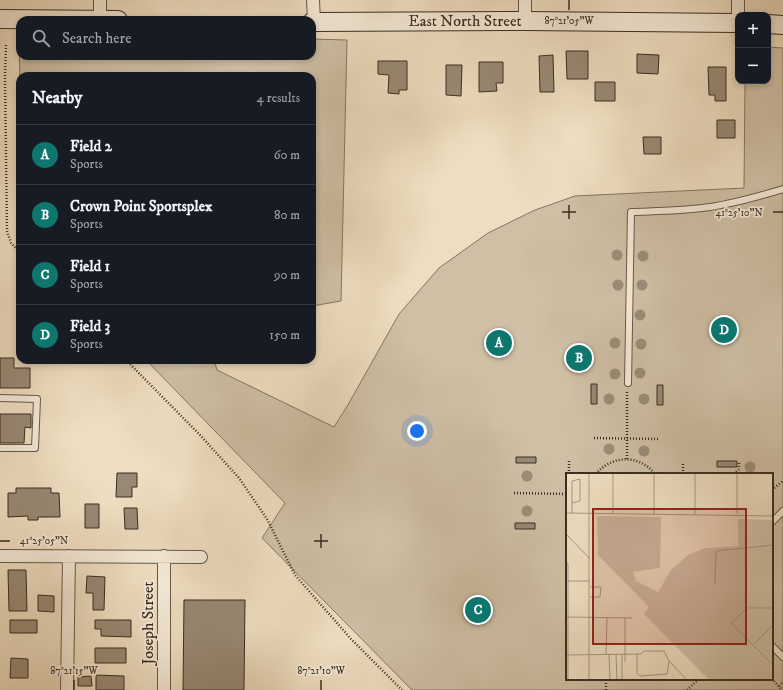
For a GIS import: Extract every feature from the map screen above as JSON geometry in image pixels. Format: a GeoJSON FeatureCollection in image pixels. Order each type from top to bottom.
{"type":"FeatureCollection","features":[{"type":"Feature","properties":{"kind":"street"},"geometry":{"type":"LineString","coordinates":[[100,0],[100,16]]}},
{"type":"Feature","properties":{"kind":"street"},"geometry":{"type":"LineString","coordinates":[[313,16],[314,0]]}},
{"type":"Feature","properties":{"kind":"street"},"geometry":{"type":"LineString","coordinates":[[525,0],[525,21]]}},
{"type":"Feature","properties":{"kind":"street"},"geometry":{"type":"LineString","coordinates":[[738,0],[738,12]]}},
{"type":"Feature","properties":{"kind":"street"},"geometry":{"type":"LineString","coordinates":[[0,19],[16,19]]}},
{"type":"Feature","properties":{"kind":"street","name":"East North Street"},"geometry":{"type":"LineString","coordinates":[[316,22],[525,21],[735,23]]}},
{"type":"Feature","properties":{"kind":"street"},"geometry":{"type":"LineString","coordinates":[[771,24],[783,25]]}},
{"type":"Feature","properties":{"kind":"street"},"geometry":{"type":"LineString","coordinates":[[0,556],[201,557]]}},
{"type":"Feature","properties":{"kind":"street"},"geometry":{"type":"LineString","coordinates":[[67,690],[69,556]]}},
{"type":"Feature","properties":{"kind":"street","name":"Joseph Street"},"geometry":{"type":"LineString","coordinates":[[164,556],[164,690]]}},
{"type":"Feature","properties":{"kind":"lane"},"geometry":{"type":"LineString","coordinates":[[628,383],[631,212],[702,208],[748,199],[783,189]]}},
{"type":"Feature","properties":{"kind":"lane"},"geometry":{"type":"LineString","coordinates":[[0,398],[37,399],[35,448],[0,448]]}},
{"type":"Feature","properties":{"kind":"lane"},"geometry":{"type":"LineString","coordinates":[[773,521],[783,511]]}},
{"type":"Feature","properties":{"kind":"lane"},"geometry":{"type":"LineString","coordinates":[[773,647],[783,657]]}},
{"type":"Feature","properties":{"kind":"path"},"geometry":{"type":"LineString","coordinates":[[6,45],[7,231],[11,243],[16,249]]}},
{"type":"Feature","properties":{"kind":"path"},"geometry":{"type":"LineString","coordinates":[[130,364],[200,434],[239,478],[267,518],[295,575],[351,639],[402,690]]}},
{"type":"Feature","properties":{"kind":"path"},"geometry":{"type":"LineString","coordinates":[[627,459],[628,383]]}},
{"type":"Feature","properties":{"kind":"path"},"geometry":{"type":"LineString","coordinates":[[594,438],[658,439]]}},
{"type":"Feature","properties":{"kind":"path"},"geometry":{"type":"LineString","coordinates":[[597,473],[607,464],[614,461],[627,459],[638,461],[646,465],[654,473]]}},
{"type":"Feature","properties":{"kind":"path"},"geometry":{"type":"LineString","coordinates":[[569,461],[569,473]]}},
{"type":"Feature","properties":{"kind":"path"},"geometry":{"type":"LineString","coordinates":[[683,462],[683,473]]}},
{"type":"Feature","properties":{"kind":"path"},"geometry":{"type":"LineString","coordinates":[[735,473],[739,469],[739,462]]}},
{"type":"Feature","properties":{"kind":"path"},"geometry":{"type":"LineString","coordinates":[[773,489],[783,481]]}},
{"type":"Feature","properties":{"kind":"path"},"geometry":{"type":"LineString","coordinates":[[514,493],[566,494]]}},
{"type":"Feature","properties":{"kind":"path"},"geometry":{"type":"LineString","coordinates":[[688,690],[698,680]]}},
{"type":"Feature","properties":{"kind":"path"},"geometry":{"type":"LineString","coordinates":[[773,680],[782,690]]}},
{"type":"Feature","properties":{"kind":"path"},"geometry":{"type":"LineString","coordinates":[[779,686],[783,682]]}},
{"type":"Feature","properties":{"kind":"shaded area"},"geometry":{"type":"Polygon","coordinates":[[[316,39],[347,40],[341,301],[316,305],[316,72],[20,72],[19,60],[316,60],[316,39]]]}},
{"type":"Feature","properties":{"kind":"shaded area"},"geometry":{"type":"Polygon","coordinates":[[[771,47],[783,48],[783,690],[412,690],[262,538],[285,503],[150,364],[215,364],[217,370],[334,427],[399,314],[439,268],[488,233],[535,210],[575,196],[744,188],[745,84],[771,84],[771,47]]]}},
{"type":"Feature","properties":{"kind":"building"},"geometry":{"type":"Polygon","coordinates":[[[566,51],[588,51],[588,79],[567,79],[566,51]]]}},
{"type":"Feature","properties":{"kind":"building"},"geometry":{"type":"Polygon","coordinates":[[[637,54],[659,55],[658,74],[637,73],[637,54]]]}},
{"type":"Feature","properties":{"kind":"building"},"geometry":{"type":"Polygon","coordinates":[[[553,55],[554,92],[540,92],[539,56],[553,55]]]}},
{"type":"Feature","properties":{"kind":"building"},"geometry":{"type":"Polygon","coordinates":[[[378,61],[407,61],[407,90],[399,90],[399,94],[388,93],[389,75],[378,74],[378,61]]]}},
{"type":"Feature","properties":{"kind":"building"},"geometry":{"type":"Polygon","coordinates":[[[479,62],[503,62],[503,83],[496,83],[497,91],[479,92],[479,62]]]}},
{"type":"Feature","properties":{"kind":"building"},"geometry":{"type":"Polygon","coordinates":[[[446,65],[462,65],[461,96],[446,95],[446,65]]]}},
{"type":"Feature","properties":{"kind":"building"},"geometry":{"type":"Polygon","coordinates":[[[708,67],[726,67],[726,101],[715,101],[715,95],[709,95],[708,67]]]}},
{"type":"Feature","properties":{"kind":"building"},"geometry":{"type":"Polygon","coordinates":[[[595,82],[615,82],[615,101],[595,101],[595,82]]]}},
{"type":"Feature","properties":{"kind":"building"},"geometry":{"type":"Polygon","coordinates":[[[717,120],[735,120],[735,138],[717,138],[717,120]]]}},
{"type":"Feature","properties":{"kind":"building"},"geometry":{"type":"Polygon","coordinates":[[[643,137],[661,137],[661,154],[644,154],[643,137]]]}},
{"type":"Feature","properties":{"kind":"building"},"geometry":{"type":"Polygon","coordinates":[[[0,358],[14,358],[14,368],[30,368],[30,388],[0,388],[0,358]]]}},
{"type":"Feature","properties":{"kind":"building"},"geometry":{"type":"Polygon","coordinates":[[[591,384],[597,384],[597,404],[591,404],[591,384]]]}},
{"type":"Feature","properties":{"kind":"building"},"geometry":{"type":"Polygon","coordinates":[[[657,385],[663,385],[663,405],[657,405],[657,385]]]}},
{"type":"Feature","properties":{"kind":"building"},"geometry":{"type":"Polygon","coordinates":[[[0,414],[31,414],[31,428],[25,427],[24,443],[0,443],[0,414]]]}},
{"type":"Feature","properties":{"kind":"building"},"geometry":{"type":"Polygon","coordinates":[[[516,457],[536,457],[536,463],[516,463],[516,457]]]}},
{"type":"Feature","properties":{"kind":"building"},"geometry":{"type":"Polygon","coordinates":[[[717,461],[737,461],[737,467],[717,467],[717,461]]]}},
{"type":"Feature","properties":{"kind":"building"},"geometry":{"type":"Polygon","coordinates":[[[117,473],[137,473],[137,487],[132,487],[132,497],[116,497],[117,473]]]}},
{"type":"Feature","properties":{"kind":"building"},"geometry":{"type":"Polygon","coordinates":[[[16,488],[51,488],[51,493],[59,493],[60,517],[38,517],[38,520],[28,520],[28,516],[8,517],[8,493],[16,493],[16,488]]]}},
{"type":"Feature","properties":{"kind":"building"},"geometry":{"type":"Polygon","coordinates":[[[85,504],[99,504],[99,528],[85,528],[85,504]]]}},
{"type":"Feature","properties":{"kind":"building"},"geometry":{"type":"Polygon","coordinates":[[[124,508],[137,508],[138,529],[125,529],[124,508]]]}},
{"type":"Feature","properties":{"kind":"building"},"geometry":{"type":"Polygon","coordinates":[[[515,523],[535,523],[535,529],[515,529],[515,523]]]}},
{"type":"Feature","properties":{"kind":"building"},"geometry":{"type":"Polygon","coordinates":[[[8,570],[26,570],[27,611],[9,611],[8,570]]]}},
{"type":"Feature","properties":{"kind":"building"},"geometry":{"type":"Polygon","coordinates":[[[87,576],[105,577],[104,610],[93,610],[93,593],[86,593],[87,576]]]}},
{"type":"Feature","properties":{"kind":"building"},"geometry":{"type":"Polygon","coordinates":[[[38,595],[54,596],[54,612],[38,611],[38,595]]]}},
{"type":"Feature","properties":{"kind":"building"},"geometry":{"type":"Polygon","coordinates":[[[184,600],[245,600],[244,690],[183,690],[184,600]]]}},
{"type":"Feature","properties":{"kind":"building"},"geometry":{"type":"Polygon","coordinates":[[[10,620],[37,620],[37,633],[10,633],[10,620]]]}},
{"type":"Feature","properties":{"kind":"building"},"geometry":{"type":"Polygon","coordinates":[[[95,620],[131,620],[131,637],[101,636],[101,629],[95,629],[95,620]]]}},
{"type":"Feature","properties":{"kind":"building"},"geometry":{"type":"Polygon","coordinates":[[[95,648],[126,648],[126,663],[95,663],[95,648]]]}},
{"type":"Feature","properties":{"kind":"building"},"geometry":{"type":"Polygon","coordinates":[[[11,658],[28,659],[28,678],[10,678],[11,658]]]}},
{"type":"Feature","properties":{"kind":"building"},"geometry":{"type":"Polygon","coordinates":[[[96,675],[124,676],[124,690],[96,690],[96,675]]]}},
{"type":"Feature","properties":{"kind":"building"},"geometry":{"type":"Polygon","coordinates":[[[91,676],[92,686],[78,686],[78,677],[91,676]]]}},
{"type":"Feature","properties":{"kind":"place","name":"Field 3"},"geometry":{"type":"Point","coordinates":[724,330]}},
{"type":"Feature","properties":{"kind":"place","name":"Field 2"},"geometry":{"type":"Point","coordinates":[499,343]}},
{"type":"Feature","properties":{"kind":"place","name":"Crown Point Sportsplex"},"geometry":{"type":"Point","coordinates":[579,358]}},
{"type":"Feature","properties":{"kind":"place","name":"Field 1"},"geometry":{"type":"Point","coordinates":[478,610]}}]}
